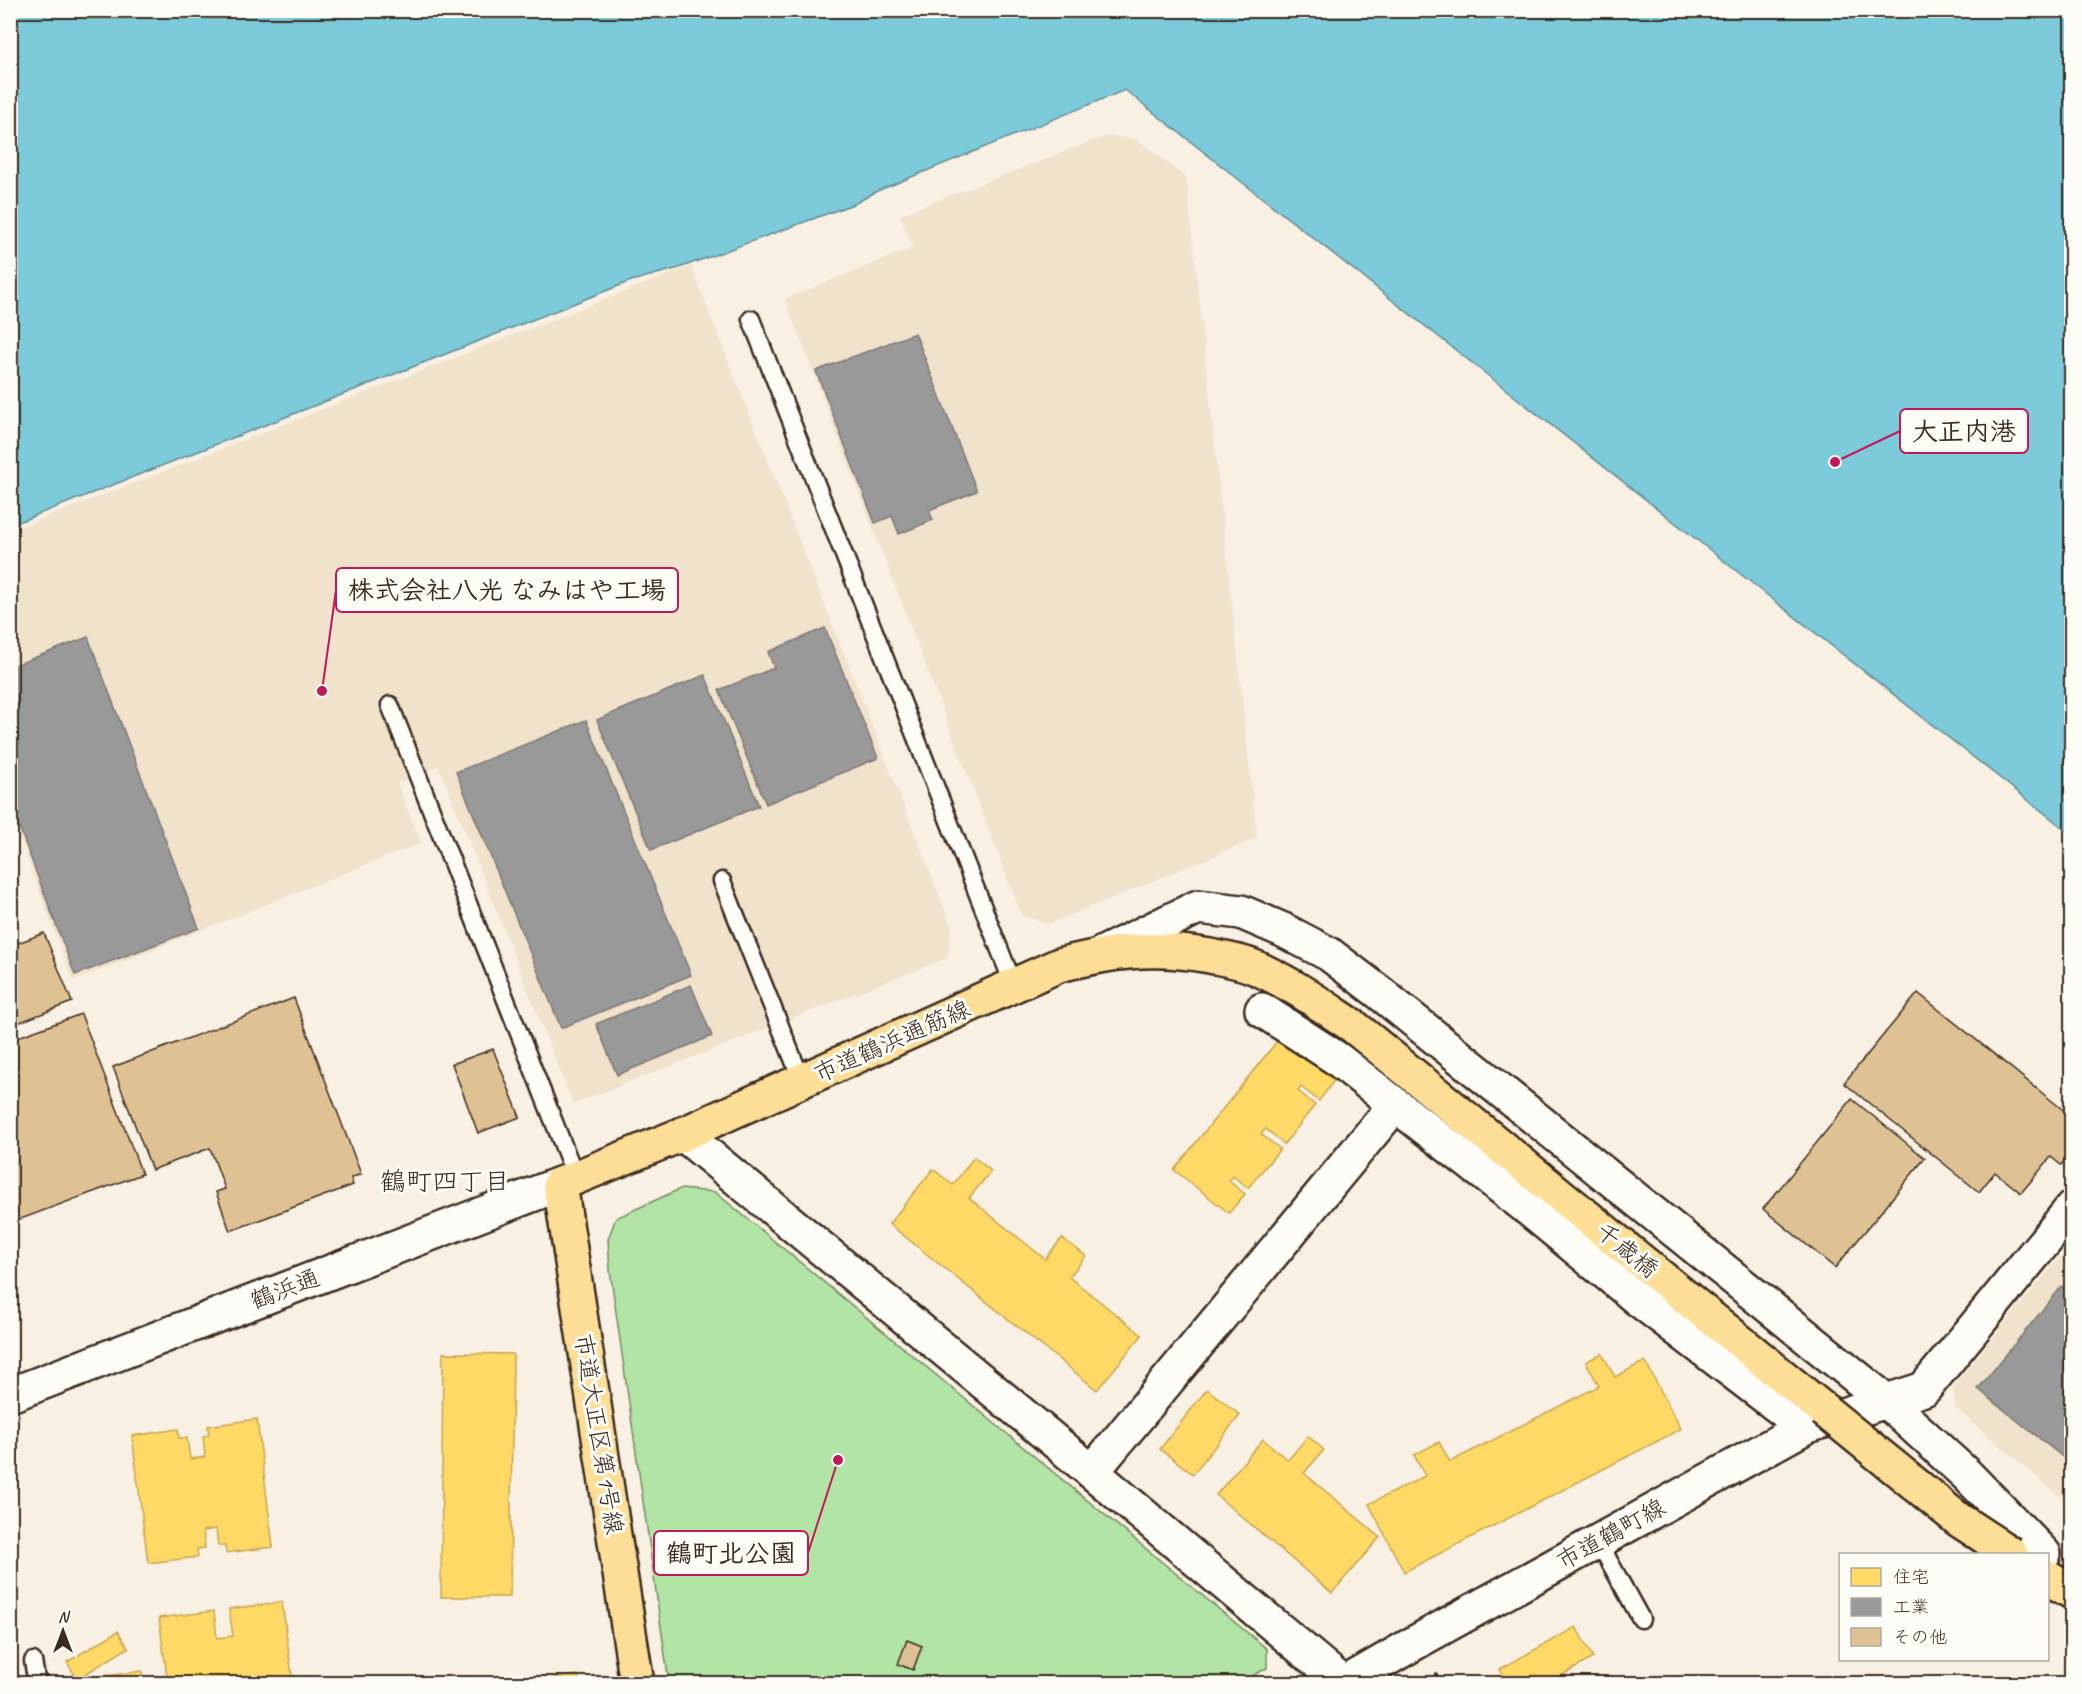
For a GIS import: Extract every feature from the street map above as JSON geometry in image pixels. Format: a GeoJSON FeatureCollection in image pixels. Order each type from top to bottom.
{"type":"FeatureCollection","features":[{"type":"Feature","properties":{"kind":"main road","name":"市道鶴浜通筋線"},"geometry":{"type":"LineString","coordinates":[[568,1181],[683,1134],[1059,965],[1101,954],[1145,949],[1186,952],[1234,960]]}},
{"type":"Feature","properties":{"kind":"main road","name":"千歳橋"},"geometry":{"type":"LineString","coordinates":[[1234,960],[1255,967],[1298,989],[1353,1026],[1959,1520],[2009,1553]]}},
{"type":"Feature","properties":{"kind":"main road","name":"市道大正区第1号線"},"geometry":{"type":"LineString","coordinates":[[568,1181],[637,1683]]}},
{"type":"Feature","properties":{"kind":"main road"},"geometry":{"type":"LineString","coordinates":[[2049,1579],[2072,1592]]}},
{"type":"Feature","properties":{"kind":"street"},"geometry":{"type":"LineString","coordinates":[[1101,954],[1198,907],[1241,912],[1283,930],[1329,954],[1399,1007],[1886,1401],[1968,1476],[2043,1553]]}},
{"type":"Feature","properties":{"kind":"street"},"geometry":{"type":"LineString","coordinates":[[1262,1010],[1336,1058],[1525,1206],[1639,1300],[1805,1427]]}},
{"type":"Feature","properties":{"kind":"street"},"geometry":{"type":"LineString","coordinates":[[1092,1472],[1395,1105]]}},
{"type":"Feature","properties":{"kind":"street"},"geometry":{"type":"LineString","coordinates":[[683,1134],[1344,1683]]}},
{"type":"Feature","properties":{"kind":"street","name":"鶴浜通"},"geometry":{"type":"LineString","coordinates":[[10,1395],[568,1181]]}},
{"type":"Feature","properties":{"kind":"street","name":"市道鶴町線"},"geometry":{"type":"LineString","coordinates":[[1344,1683],[1805,1427],[1924,1389],[2072,1208]]}},
{"type":"Feature","properties":{"kind":"street"},"geometry":{"type":"LineString","coordinates":[[2049,1559],[2072,1583]]}},
{"type":"Feature","properties":{"kind":"lane"},"geometry":{"type":"LineString","coordinates":[[751,319],[1014,986]]}},
{"type":"Feature","properties":{"kind":"lane"},"geometry":{"type":"LineString","coordinates":[[390,705],[568,1181]]}},
{"type":"Feature","properties":{"kind":"lane"},"geometry":{"type":"LineString","coordinates":[[722,881],[802,1081]]}},
{"type":"Feature","properties":{"kind":"lane"},"geometry":{"type":"LineString","coordinates":[[1598,1541],[1641,1619]]}},
{"type":"Feature","properties":{"kind":"lane"},"geometry":{"type":"LineString","coordinates":[[33,1661],[37,1683]]}},
{"type":"Feature","properties":{"kind":"shaded area"},"geometry":{"type":"Polygon","coordinates":[[[1106,136],[1137,139],[1186,178],[1257,838],[1049,924],[1022,916],[785,299],[913,248],[900,215],[1106,136]]]}},
{"type":"Feature","properties":{"kind":"shaded area"},"geometry":{"type":"Polygon","coordinates":[[[691,266],[952,928],[947,958],[573,1104],[439,766],[397,783],[421,843],[73,981],[11,814],[11,531],[691,266]]]}},
{"type":"Feature","properties":{"kind":"shaded area"},"geometry":{"type":"Polygon","coordinates":[[[2071,1244],[2071,1505],[1956,1409],[1953,1386],[2071,1244]]]}},
{"type":"Feature","properties":{"kind":"green space"},"geometry":{"type":"Polygon","coordinates":[[[680,1189],[715,1192],[1267,1649],[1267,1668],[1238,1684],[669,1683],[610,1270],[608,1239],[616,1218],[680,1189]]]}},
{"type":"Feature","properties":{"kind":"water"},"geometry":{"type":"Polygon","coordinates":[[[11,10],[2071,11],[2071,834],[1125,90],[877,191],[856,203],[679,268],[631,281],[11,525],[11,10]]]}},
{"type":"Feature","properties":{"kind":"building: 住宅"},"geometry":{"type":"Polygon","coordinates":[[[1282,1035],[1336,1078],[1319,1101],[1301,1087],[1298,1091],[1315,1105],[1284,1144],[1266,1129],[1261,1134],[1280,1149],[1248,1188],[1233,1176],[1229,1181],[1245,1194],[1229,1213],[1174,1170],[1282,1035]]]}},
{"type":"Feature","properties":{"kind":"building: 住宅"},"geometry":{"type":"Polygon","coordinates":[[[974,1157],[991,1171],[969,1198],[1045,1259],[1062,1238],[1086,1256],[1069,1277],[1142,1335],[1097,1390],[889,1224],[933,1169],[953,1185],[974,1157]]]}},
{"type":"Feature","properties":{"kind":"building: 住宅"},"geometry":{"type":"Polygon","coordinates":[[[443,1353],[513,1354],[510,1597],[441,1597],[443,1353]]]}},
{"type":"Feature","properties":{"kind":"building: 住宅"},"geometry":{"type":"Polygon","coordinates":[[[1602,1353],[1615,1377],[1645,1361],[1681,1429],[1404,1572],[1369,1504],[1425,1476],[1414,1455],[1439,1442],[1450,1462],[1599,1386],[1586,1362],[1602,1353]]]}},
{"type":"Feature","properties":{"kind":"building: 住宅"},"geometry":{"type":"Polygon","coordinates":[[[1207,1389],[1240,1415],[1193,1474],[1160,1449],[1207,1389]]]}},
{"type":"Feature","properties":{"kind":"building: 住宅"},"geometry":{"type":"Polygon","coordinates":[[[257,1419],[273,1547],[226,1553],[225,1546],[218,1546],[216,1529],[203,1531],[205,1548],[197,1549],[198,1557],[148,1563],[132,1436],[178,1429],[179,1438],[187,1438],[190,1459],[205,1457],[203,1436],[209,1435],[208,1426],[257,1419]]]}},
{"type":"Feature","properties":{"kind":"building: 住宅"},"geometry":{"type":"Polygon","coordinates":[[[1308,1436],[1324,1450],[1304,1473],[1380,1537],[1332,1593],[1216,1495],[1263,1439],[1288,1460],[1308,1436]]]}},
{"type":"Feature","properties":{"kind":"building: 住宅"},"geometry":{"type":"Polygon","coordinates":[[[282,1602],[293,1684],[168,1684],[159,1618],[214,1611],[217,1638],[233,1636],[229,1609],[282,1602]]]}},
{"type":"Feature","properties":{"kind":"building: 住宅"},"geometry":{"type":"Polygon","coordinates":[[[1576,1627],[1593,1658],[1547,1684],[1508,1684],[1500,1669],[1576,1627]]]}},
{"type":"Feature","properties":{"kind":"building: 住宅"},"geometry":{"type":"Polygon","coordinates":[[[118,1631],[128,1648],[77,1679],[67,1662],[118,1631]]]}},
{"type":"Feature","properties":{"kind":"building: 住宅"},"geometry":{"type":"Polygon","coordinates":[[[142,1671],[143,1684],[56,1684],[56,1683],[142,1671]]]}},
{"type":"Feature","properties":{"kind":"building: 住宅"},"geometry":{"type":"Polygon","coordinates":[[[578,1675],[579,1684],[518,1684],[578,1675]]]}},
{"type":"Feature","properties":{"kind":"building: 工業"},"geometry":{"type":"Polygon","coordinates":[[[915,333],[977,491],[929,510],[933,520],[899,534],[892,516],[875,523],[816,371],[915,333]]]}},
{"type":"Feature","properties":{"kind":"building: 工業"},"geometry":{"type":"Polygon","coordinates":[[[825,628],[878,758],[766,804],[719,690],[774,668],[768,652],[825,628]]]}},
{"type":"Feature","properties":{"kind":"building: 工業"},"geometry":{"type":"Polygon","coordinates":[[[88,637],[199,928],[75,975],[10,803],[10,667],[88,637]]]}},
{"type":"Feature","properties":{"kind":"building: 工業"},"geometry":{"type":"Polygon","coordinates":[[[705,675],[759,806],[651,850],[597,720],[705,675]]]}},
{"type":"Feature","properties":{"kind":"building: 工業"},"geometry":{"type":"Polygon","coordinates":[[[586,720],[691,975],[561,1028],[456,772],[586,720]]]}},
{"type":"Feature","properties":{"kind":"building: 工業"},"geometry":{"type":"Polygon","coordinates":[[[691,985],[712,1036],[617,1075],[596,1024],[691,985]]]}},
{"type":"Feature","properties":{"kind":"building: 工業"},"geometry":{"type":"Polygon","coordinates":[[[2062,1286],[2072,1294],[2070,1463],[1978,1389],[2062,1286]]]}},
{"type":"Feature","properties":{"kind":"building: その他"},"geometry":{"type":"Polygon","coordinates":[[[44,933],[72,1002],[10,1026],[10,946],[44,933]]]}},
{"type":"Feature","properties":{"kind":"building: その他"},"geometry":{"type":"Polygon","coordinates":[[[1918,993],[2072,1117],[2072,1152],[2061,1165],[2051,1157],[2021,1193],[1995,1172],[1979,1192],[1844,1083],[1918,993]]]}},
{"type":"Feature","properties":{"kind":"building: その他"},"geometry":{"type":"Polygon","coordinates":[[[294,998],[361,1174],[351,1178],[353,1185],[230,1231],[216,1192],[225,1189],[210,1148],[152,1170],[113,1067],[294,998]]]}},
{"type":"Feature","properties":{"kind":"building: その他"},"geometry":{"type":"Polygon","coordinates":[[[81,1014],[142,1174],[10,1223],[10,1040],[81,1014]]]}},
{"type":"Feature","properties":{"kind":"building: その他"},"geometry":{"type":"Polygon","coordinates":[[[493,1049],[520,1117],[478,1133],[452,1064],[493,1049]]]}},
{"type":"Feature","properties":{"kind":"building: その他"},"geometry":{"type":"Polygon","coordinates":[[[1852,1099],[1925,1158],[1835,1268],[1763,1209],[1852,1099]]]}},
{"type":"Feature","properties":{"kind":"building: その他"},"geometry":{"type":"Polygon","coordinates":[[[907,1640],[922,1646],[913,1670],[898,1664],[907,1640]]]}},
{"type":"Feature","properties":{"kind":"place","name":"大正内港"},"geometry":{"type":"Point","coordinates":[1835,462]}},
{"type":"Feature","properties":{"kind":"place","name":"株式会社八光 なみはや工場"},"geometry":{"type":"Point","coordinates":[322,691]}},
{"type":"Feature","properties":{"kind":"place","name":"鶴町北公園"},"geometry":{"type":"Point","coordinates":[838,1460]}},
{"type":"Feature","properties":{"kind":"district","name":"鶴町四丁目"},"geometry":{"type":"Point","coordinates":[445,1181]}}]}
